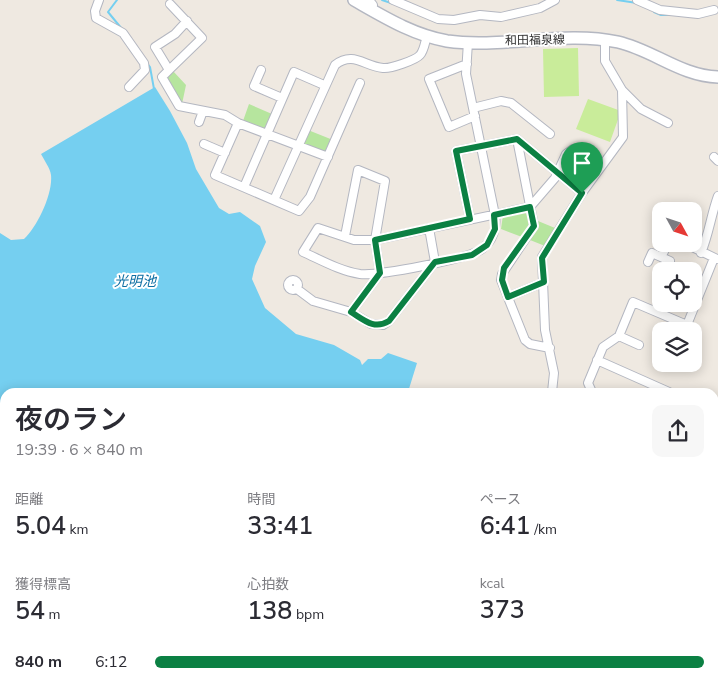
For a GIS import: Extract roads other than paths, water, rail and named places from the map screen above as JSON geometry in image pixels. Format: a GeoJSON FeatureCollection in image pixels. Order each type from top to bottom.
{"type":"FeatureCollection","features":[{"type":"Feature","properties":{"kind":"main road","name":"和田福泉線"},"geometry":{"type":"LineString","coordinates":[[354,0],[371,5],[392,22],[427,36],[468,42],[605,40],[630,46],[697,74],[718,77]]}},
{"type":"Feature","properties":{"kind":"street"},"geometry":{"type":"LineString","coordinates":[[99,0],[95,11],[96,18],[123,34],[144,63],[144,70],[129,87]]}},
{"type":"Feature","properties":{"kind":"street"},"geometry":{"type":"LineString","coordinates":[[393,0],[438,19],[454,20],[480,15],[501,17],[540,8],[555,0]]}},
{"type":"Feature","properties":{"kind":"street"},"geometry":{"type":"LineString","coordinates":[[637,0],[660,10],[698,14],[714,10]]}},
{"type":"Feature","properties":{"kind":"street"},"geometry":{"type":"LineString","coordinates":[[170,4],[202,38],[162,77],[179,106],[225,115],[238,123],[328,157]]}},
{"type":"Feature","properties":{"kind":"street"},"geometry":{"type":"LineString","coordinates":[[169,70],[154,47],[175,34],[187,21]]}},
{"type":"Feature","properties":{"kind":"street"},"geometry":{"type":"LineString","coordinates":[[274,200],[331,69],[341,60],[355,58],[387,68],[419,57],[427,36]]}},
{"type":"Feature","properties":{"kind":"street"},"geometry":{"type":"LineString","coordinates":[[605,40],[605,61],[622,90],[641,109],[668,123]]}},
{"type":"Feature","properties":{"kind":"street"},"geometry":{"type":"LineString","coordinates":[[468,42],[466,74],[494,215],[493,235],[482,249],[472,255],[369,274],[350,272],[303,252],[318,228],[354,240],[375,240],[470,219],[494,215],[530,207],[558,172],[569,151],[581,147],[585,148]]}},
{"type":"Feature","properties":{"kind":"street"},"geometry":{"type":"LineString","coordinates":[[467,64],[428,79],[449,128],[475,116]]}},
{"type":"Feature","properties":{"kind":"street"},"geometry":{"type":"LineString","coordinates":[[261,70],[251,85],[282,98]]}},
{"type":"Feature","properties":{"kind":"street"},"geometry":{"type":"LineString","coordinates":[[244,187],[294,72],[324,85]]}},
{"type":"Feature","properties":{"kind":"street"},"geometry":{"type":"LineString","coordinates":[[238,123],[215,175],[299,211],[310,197],[328,157],[344,128],[359,94],[360,83]]}},
{"type":"Feature","properties":{"kind":"street"},"geometry":{"type":"LineString","coordinates":[[552,388],[554,373],[545,330],[542,258],[582,193],[622,141],[624,126],[622,90]]}},
{"type":"Feature","properties":{"kind":"street"},"geometry":{"type":"LineString","coordinates":[[473,108],[500,101],[511,103],[550,134]]}},
{"type":"Feature","properties":{"kind":"street"},"geometry":{"type":"LineString","coordinates":[[199,122],[203,111]]}},
{"type":"Feature","properties":{"kind":"street"},"geometry":{"type":"LineString","coordinates":[[470,219],[456,151],[517,139],[582,193]]}},
{"type":"Feature","properties":{"kind":"street"},"geometry":{"type":"LineString","coordinates":[[517,139],[534,226],[502,274],[502,280],[525,340],[530,344],[550,348]]}},
{"type":"Feature","properties":{"kind":"street"},"geometry":{"type":"LineString","coordinates":[[207,148],[225,153]]}},
{"type":"Feature","properties":{"kind":"street"},"geometry":{"type":"LineString","coordinates":[[345,236],[358,170],[385,181],[375,240],[380,273],[351,312]]}},
{"type":"Feature","properties":{"kind":"street"},"geometry":{"type":"LineString","coordinates":[[590,388],[588,383],[602,347],[619,336],[633,302],[687,325],[716,259],[701,253],[710,232],[711,215],[718,196]]}},
{"type":"Feature","properties":{"kind":"street"},"geometry":{"type":"LineString","coordinates":[[297,289],[321,304],[351,312],[372,324],[383,325],[389,321],[435,262],[429,228]]}},
{"type":"Feature","properties":{"kind":"street"},"geometry":{"type":"LineString","coordinates":[[661,257],[664,252]]}},
{"type":"Feature","properties":{"kind":"street"},"geometry":{"type":"LineString","coordinates":[[648,262],[652,253],[670,261]]}},
{"type":"Feature","properties":{"kind":"street"},"geometry":{"type":"LineString","coordinates":[[508,297],[544,282]]}},
{"type":"Feature","properties":{"kind":"street"},"geometry":{"type":"LineString","coordinates":[[619,336],[639,345]]}},
{"type":"Feature","properties":{"kind":"street"},"geometry":{"type":"LineString","coordinates":[[597,360],[660,388]]}},
{"type":"Feature","properties":{"kind":"water","name":"光明池"},"geometry":{"type":"Polygon","coordinates":[[[155,87],[187,143],[196,169],[219,208],[229,214],[240,212],[260,226],[266,242],[255,266],[252,279],[265,308],[296,334],[334,345],[360,360],[362,365],[368,359],[381,359],[388,353],[417,363],[409,388],[0,388],[0,233],[11,240],[24,239],[39,218],[47,200],[51,183],[50,172],[41,154],[155,87]]]}},
{"type":"Feature","properties":{"kind":"waterway"},"geometry":{"type":"LineString","coordinates":[[117,0],[108,12],[122,29]]}},
{"type":"Feature","properties":{"kind":"waterway"},"geometry":{"type":"LineString","coordinates":[[382,0],[394,4]]}},
{"type":"Feature","properties":{"kind":"waterway"},"geometry":{"type":"LineString","coordinates":[[617,0],[637,3]]}},
{"type":"Feature","properties":{"kind":"waterway"},"geometry":{"type":"LineString","coordinates":[[654,12],[661,15],[676,15]]}},
{"type":"Feature","properties":{"kind":"waterway"},"geometry":{"type":"LineString","coordinates":[[492,20],[502,20]]}},
{"type":"Feature","properties":{"kind":"waterway"},"geometry":{"type":"LineString","coordinates":[[147,63],[150,67],[154,89]]}}]}
